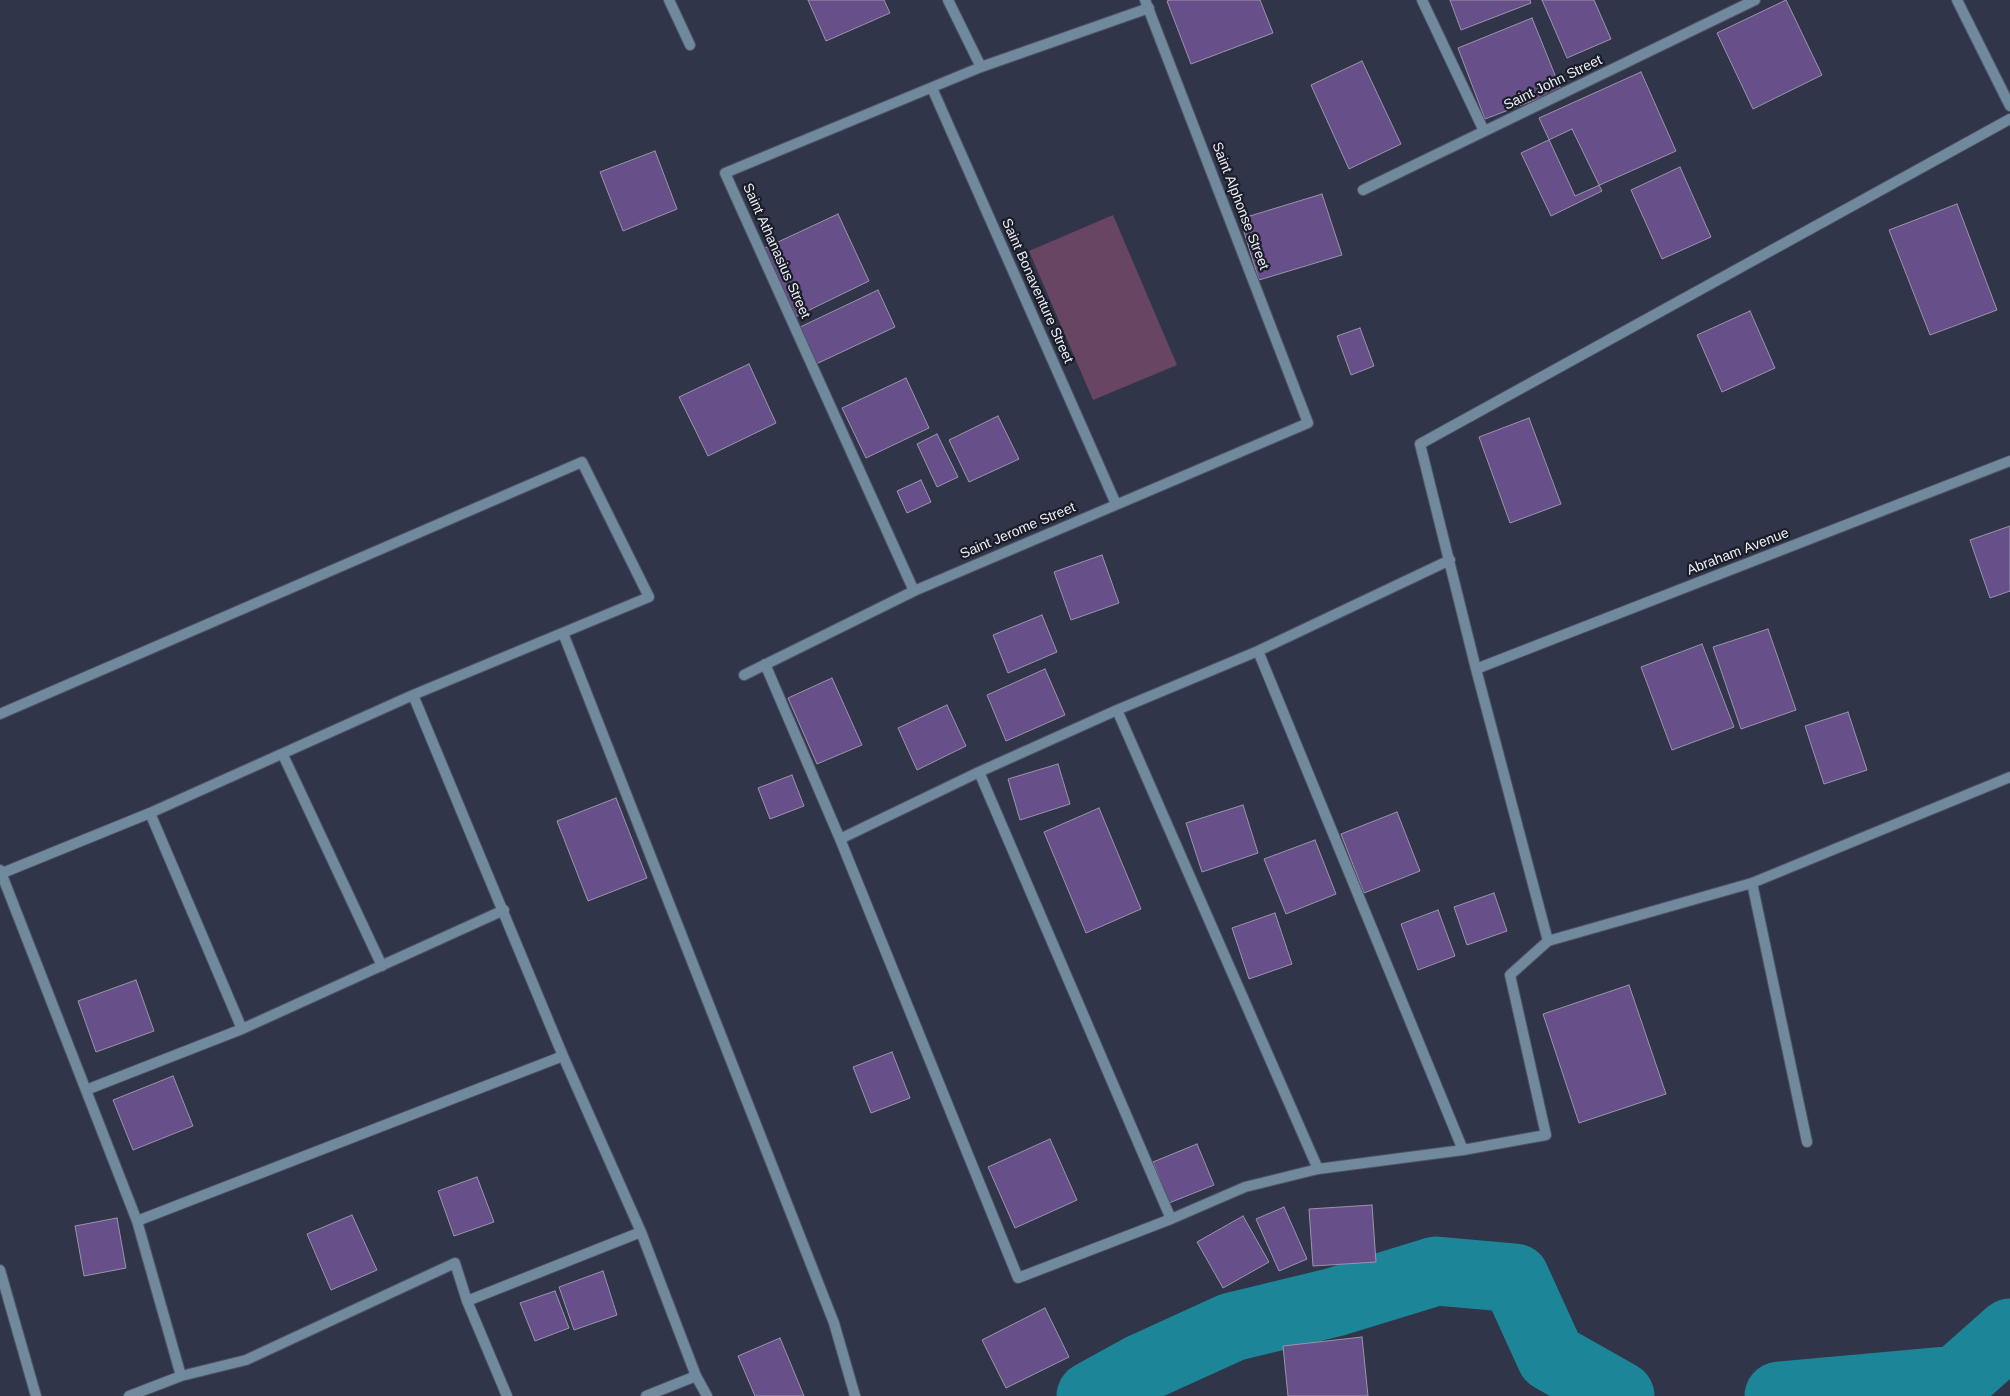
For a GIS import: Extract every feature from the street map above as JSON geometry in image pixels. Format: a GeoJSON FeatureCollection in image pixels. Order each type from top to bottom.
{"type":"FeatureCollection","features":[{"type":"Feature","properties":{"kind":"street"},"geometry":{"type":"LineString","coordinates":[[668,0],[690,45]]}},
{"type":"Feature","properties":{"kind":"street"},"geometry":{"type":"LineString","coordinates":[[948,0],[981,67]]}},
{"type":"Feature","properties":{"kind":"street"},"geometry":{"type":"LineString","coordinates":[[1422,0],[1484,132]]}},
{"type":"Feature","properties":{"kind":"street","name":"Saint John Street"},"geometry":{"type":"LineString","coordinates":[[1362,190],[1755,0]]}},
{"type":"Feature","properties":{"kind":"street"},"geometry":{"type":"LineString","coordinates":[[1957,0],[2010,106]]}},
{"type":"Feature","properties":{"kind":"street","name":"Saint Athanasius Street"},"geometry":{"type":"LineString","coordinates":[[914,592],[725,173],[981,67],[1147,4]]}},
{"type":"Feature","properties":{"kind":"street","name":"Saint Alphonse Street"},"geometry":{"type":"LineString","coordinates":[[1147,4],[1308,423]]}},
{"type":"Feature","properties":{"kind":"street","name":"Saint Bonaventure Street"},"geometry":{"type":"LineString","coordinates":[[932,88],[1116,504]]}},
{"type":"Feature","properties":{"kind":"street"},"geometry":{"type":"LineString","coordinates":[[1548,942],[1476,669],[1420,444],[2010,119]]}},
{"type":"Feature","properties":{"kind":"street","name":"Saint Jerome Street"},"geometry":{"type":"LineString","coordinates":[[744,675],[914,592],[1308,423]]}},
{"type":"Feature","properties":{"kind":"street","name":"Abraham Avenue"},"geometry":{"type":"LineString","coordinates":[[1476,669],[2010,461]]}},
{"type":"Feature","properties":{"kind":"street"},"geometry":{"type":"LineString","coordinates":[[0,714],[582,462],[649,597],[413,695],[283,755],[150,813],[0,872],[138,1221],[181,1376]]}},
{"type":"Feature","properties":{"kind":"street"},"geometry":{"type":"LineString","coordinates":[[840,839],[979,772],[1117,710],[1258,651],[1450,560]]}},
{"type":"Feature","properties":{"kind":"street"},"geometry":{"type":"LineString","coordinates":[[563,633],[834,1323],[855,1396]]}},
{"type":"Feature","properties":{"kind":"street"},"geometry":{"type":"LineString","coordinates":[[1258,651],[1463,1150]]}},
{"type":"Feature","properties":{"kind":"street"},"geometry":{"type":"LineString","coordinates":[[765,664],[840,839],[1018,1278],[1171,1219],[1245,1188],[1318,1169],[1463,1150],[1546,1134],[1510,975],[1548,942],[1752,883],[2010,777]]}},
{"type":"Feature","properties":{"kind":"street"},"geometry":{"type":"LineString","coordinates":[[413,695],[504,910],[563,1056],[640,1232],[696,1376],[707,1396]]}},
{"type":"Feature","properties":{"kind":"street"},"geometry":{"type":"LineString","coordinates":[[1117,710],[1318,1169]]}},
{"type":"Feature","properties":{"kind":"street"},"geometry":{"type":"LineString","coordinates":[[283,755],[382,966]]}},
{"type":"Feature","properties":{"kind":"street"},"geometry":{"type":"LineString","coordinates":[[979,772],[1171,1219]]}},
{"type":"Feature","properties":{"kind":"street"},"geometry":{"type":"LineString","coordinates":[[150,813],[242,1029]]}},
{"type":"Feature","properties":{"kind":"street"},"geometry":{"type":"LineString","coordinates":[[1752,883],[1807,1142]]}},
{"type":"Feature","properties":{"kind":"street"},"geometry":{"type":"LineString","coordinates":[[86,1090],[242,1029],[504,910]]}},
{"type":"Feature","properties":{"kind":"street"},"geometry":{"type":"LineString","coordinates":[[138,1221],[563,1056]]}},
{"type":"Feature","properties":{"kind":"street"},"geometry":{"type":"LineString","coordinates":[[467,1301],[640,1232]]}},
{"type":"Feature","properties":{"kind":"street"},"geometry":{"type":"LineString","coordinates":[[129,1396],[181,1376],[246,1360],[454,1263],[467,1301],[507,1396]]}},
{"type":"Feature","properties":{"kind":"street"},"geometry":{"type":"LineString","coordinates":[[0,1270],[36,1396]]}},
{"type":"Feature","properties":{"kind":"street"},"geometry":{"type":"LineString","coordinates":[[646,1396],[696,1376]]}},
{"type":"Feature","properties":{"kind":"shaded area"},"geometry":{"type":"Polygon","coordinates":[[[1113,215],[1177,365],[1093,400],[1029,251],[1113,215]]]}},
{"type":"Feature","properties":{"kind":"building"},"geometry":{"type":"Polygon","coordinates":[[[808,0],[884,0],[890,13],[826,41],[808,0]]]}},
{"type":"Feature","properties":{"kind":"building"},"geometry":{"type":"Polygon","coordinates":[[[1260,0],[1273,33],[1191,64],[1167,1],[1260,0]]]}},
{"type":"Feature","properties":{"kind":"building"},"geometry":{"type":"Polygon","coordinates":[[[1450,0],[1530,0],[1531,3],[1461,30],[1450,0]]]}},
{"type":"Feature","properties":{"kind":"building"},"geometry":{"type":"Polygon","coordinates":[[[1542,0],[1594,0],[1611,39],[1567,58],[1542,0]]]}},
{"type":"Feature","properties":{"kind":"building"},"geometry":{"type":"Polygon","coordinates":[[[1786,0],[1822,75],[1753,109],[1717,33],[1786,0]]]}},
{"type":"Feature","properties":{"kind":"building"},"geometry":{"type":"Polygon","coordinates":[[[1532,18],[1561,90],[1485,119],[1458,48],[1532,18]]]}},
{"type":"Feature","properties":{"kind":"building"},"geometry":{"type":"Polygon","coordinates":[[[1362,61],[1401,144],[1349,169],[1311,85],[1362,61]]]}},
{"type":"Feature","properties":{"kind":"building"},"geometry":{"type":"Polygon","coordinates":[[[1641,72],[1676,151],[1575,196],[1539,118],[1641,72]]]}},
{"type":"Feature","properties":{"kind":"building"},"geometry":{"type":"Polygon","coordinates":[[[1572,129],[1602,191],[1551,216],[1521,153],[1572,129]]]}},
{"type":"Feature","properties":{"kind":"building"},"geometry":{"type":"Polygon","coordinates":[[[655,151],[677,209],[623,231],[600,172],[655,151]]]}},
{"type":"Feature","properties":{"kind":"building"},"geometry":{"type":"Polygon","coordinates":[[[1680,167],[1711,237],[1662,259],[1631,190],[1680,167]]]}},
{"type":"Feature","properties":{"kind":"building"},"geometry":{"type":"Polygon","coordinates":[[[1322,194],[1342,255],[1259,280],[1240,219],[1322,194]]]}},
{"type":"Feature","properties":{"kind":"building"},"geometry":{"type":"Polygon","coordinates":[[[1957,204],[1997,310],[1930,335],[1889,230],[1957,204]]]}},
{"type":"Feature","properties":{"kind":"building"},"geometry":{"type":"Polygon","coordinates":[[[838,214],[869,281],[795,317],[763,249],[838,214]]]}},
{"type":"Feature","properties":{"kind":"building"},"geometry":{"type":"Polygon","coordinates":[[[878,290],[895,327],[814,365],[796,329],[878,290]]]}},
{"type":"Feature","properties":{"kind":"building"},"geometry":{"type":"Polygon","coordinates":[[[1750,311],[1775,368],[1722,392],[1697,335],[1750,311]]]}},
{"type":"Feature","properties":{"kind":"building"},"geometry":{"type":"Polygon","coordinates":[[[1360,328],[1374,366],[1351,375],[1337,336],[1360,328]]]}},
{"type":"Feature","properties":{"kind":"building"},"geometry":{"type":"Polygon","coordinates":[[[749,364],[776,423],[708,456],[679,397],[749,364]]]}},
{"type":"Feature","properties":{"kind":"building"},"geometry":{"type":"Polygon","coordinates":[[[906,378],[929,428],[866,458],[842,408],[906,378]]]}},
{"type":"Feature","properties":{"kind":"building"},"geometry":{"type":"Polygon","coordinates":[[[998,416],[1019,459],[969,482],[949,440],[998,416]]]}},
{"type":"Feature","properties":{"kind":"building"},"geometry":{"type":"Polygon","coordinates":[[[1529,418],[1561,504],[1510,523],[1479,437],[1529,418]]]}},
{"type":"Feature","properties":{"kind":"building"},"geometry":{"type":"Polygon","coordinates":[[[937,434],[958,477],[937,487],[917,444],[937,434]]]}},
{"type":"Feature","properties":{"kind":"building"},"geometry":{"type":"Polygon","coordinates":[[[921,480],[931,502],[907,513],[897,491],[921,480]]]}},
{"type":"Feature","properties":{"kind":"building"},"geometry":{"type":"Polygon","coordinates":[[[2010,526],[2010,591],[1990,598],[1970,540],[2010,526]]]}},
{"type":"Feature","properties":{"kind":"building"},"geometry":{"type":"Polygon","coordinates":[[[1102,555],[1119,603],[1071,620],[1054,572],[1102,555]]]}},
{"type":"Feature","properties":{"kind":"building"},"geometry":{"type":"Polygon","coordinates":[[[1042,615],[1057,652],[1008,673],[993,635],[1042,615]]]}},
{"type":"Feature","properties":{"kind":"building"},"geometry":{"type":"Polygon","coordinates":[[[1768,629],[1796,710],[1741,729],[1713,647],[1768,629]]]}},
{"type":"Feature","properties":{"kind":"building"},"geometry":{"type":"Polygon","coordinates":[[[1702,644],[1734,727],[1672,750],[1641,667],[1702,644]]]}},
{"type":"Feature","properties":{"kind":"building"},"geometry":{"type":"Polygon","coordinates":[[[1045,669],[1065,715],[1006,741],[987,695],[1045,669]]]}},
{"type":"Feature","properties":{"kind":"building"},"geometry":{"type":"Polygon","coordinates":[[[832,678],[862,745],[817,764],[788,698],[832,678]]]}},
{"type":"Feature","properties":{"kind":"building"},"geometry":{"type":"Polygon","coordinates":[[[947,705],[966,746],[917,770],[898,728],[947,705]]]}},
{"type":"Feature","properties":{"kind":"building"},"geometry":{"type":"Polygon","coordinates":[[[1848,712],[1867,770],[1824,784],[1805,726],[1848,712]]]}},
{"type":"Feature","properties":{"kind":"building"},"geometry":{"type":"Polygon","coordinates":[[[1058,764],[1070,804],[1020,820],[1008,779],[1058,764]]]}},
{"type":"Feature","properties":{"kind":"building"},"geometry":{"type":"Polygon","coordinates":[[[792,775],[804,806],[770,819],[758,788],[792,775]]]}},
{"type":"Feature","properties":{"kind":"building"},"geometry":{"type":"Polygon","coordinates":[[[616,798],[647,878],[588,901],[557,821],[616,798]]]}},
{"type":"Feature","properties":{"kind":"building"},"geometry":{"type":"Polygon","coordinates":[[[1243,805],[1258,853],[1202,872],[1186,823],[1243,805]]]}},
{"type":"Feature","properties":{"kind":"building"},"geometry":{"type":"Polygon","coordinates":[[[1099,808],[1141,909],[1086,933],[1044,832],[1099,808]]]}},
{"type":"Feature","properties":{"kind":"building"},"geometry":{"type":"Polygon","coordinates":[[[1397,812],[1420,871],[1364,893],[1341,834],[1397,812]]]}},
{"type":"Feature","properties":{"kind":"building"},"geometry":{"type":"Polygon","coordinates":[[[1315,840],[1336,894],[1286,914],[1264,859],[1315,840]]]}},
{"type":"Feature","properties":{"kind":"building"},"geometry":{"type":"Polygon","coordinates":[[[1494,893],[1507,931],[1467,945],[1454,907],[1494,893]]]}},
{"type":"Feature","properties":{"kind":"building"},"geometry":{"type":"Polygon","coordinates":[[[1438,910],[1455,956],[1418,970],[1401,924],[1438,910]]]}},
{"type":"Feature","properties":{"kind":"building"},"geometry":{"type":"Polygon","coordinates":[[[1275,913],[1292,964],[1249,979],[1232,928],[1275,913]]]}},
{"type":"Feature","properties":{"kind":"building"},"geometry":{"type":"Polygon","coordinates":[[[136,980],[154,1031],[96,1052],[78,1001],[136,980]]]}},
{"type":"Feature","properties":{"kind":"building"},"geometry":{"type":"Polygon","coordinates":[[[1629,985],[1666,1094],[1579,1123],[1543,1014],[1629,985]]]}},
{"type":"Feature","properties":{"kind":"building"},"geometry":{"type":"Polygon","coordinates":[[[892,1052],[910,1098],[871,1113],[853,1067],[892,1052]]]}},
{"type":"Feature","properties":{"kind":"building"},"geometry":{"type":"Polygon","coordinates":[[[173,1076],[193,1126],[133,1150],[113,1100],[173,1076]]]}},
{"type":"Feature","properties":{"kind":"building"},"geometry":{"type":"Polygon","coordinates":[[[1050,1139],[1077,1200],[1015,1228],[988,1167],[1050,1139]]]}},
{"type":"Feature","properties":{"kind":"building"},"geometry":{"type":"Polygon","coordinates":[[[1197,1144],[1214,1185],[1169,1203],[1153,1162],[1197,1144]]]}},
{"type":"Feature","properties":{"kind":"building"},"geometry":{"type":"Polygon","coordinates":[[[477,1177],[494,1222],[454,1236],[438,1191],[477,1177]]]}},
{"type":"Feature","properties":{"kind":"building"},"geometry":{"type":"Polygon","coordinates":[[[1372,1205],[1376,1262],[1313,1266],[1309,1209],[1372,1205]]]}},
{"type":"Feature","properties":{"kind":"building"},"geometry":{"type":"Polygon","coordinates":[[[1284,1207],[1307,1259],[1279,1271],[1256,1219],[1284,1207]]]}},
{"type":"Feature","properties":{"kind":"building"},"geometry":{"type":"Polygon","coordinates":[[[352,1215],[377,1270],[331,1290],[307,1234],[352,1215]]]}},
{"type":"Feature","properties":{"kind":"building"},"geometry":{"type":"Polygon","coordinates":[[[1243,1216],[1269,1262],[1223,1288],[1197,1242],[1243,1216]]]}},
{"type":"Feature","properties":{"kind":"building"},"geometry":{"type":"Polygon","coordinates":[[[117,1218],[126,1268],[84,1276],[75,1226],[117,1218]]]}},
{"type":"Feature","properties":{"kind":"building"},"geometry":{"type":"Polygon","coordinates":[[[603,1271],[617,1315],[574,1330],[559,1287],[603,1271]]]}},
{"type":"Feature","properties":{"kind":"building"},"geometry":{"type":"Polygon","coordinates":[[[555,1291],[569,1328],[535,1341],[520,1303],[555,1291]]]}},
{"type":"Feature","properties":{"kind":"building"},"geometry":{"type":"Polygon","coordinates":[[[1045,1308],[1069,1357],[1006,1388],[982,1340],[1045,1308]]]}},
{"type":"Feature","properties":{"kind":"building"},"geometry":{"type":"Polygon","coordinates":[[[1362,1337],[1368,1396],[1288,1396],[1283,1346],[1362,1337]]]}},
{"type":"Feature","properties":{"kind":"building"},"geometry":{"type":"Polygon","coordinates":[[[780,1338],[804,1396],[755,1396],[738,1356],[780,1338]]]}},
{"type":"Feature","properties":{"kind":"waterway"},"geometry":{"type":"LineString","coordinates":[[1091,1396],[1140,1369],[1232,1327],[1335,1302],[1436,1271],[1515,1278],[1551,1357],[1620,1396]]}},
{"type":"Feature","properties":{"kind":"waterway"},"geometry":{"type":"LineString","coordinates":[[1779,1396],[1957,1380],[2010,1333]]}}]}
